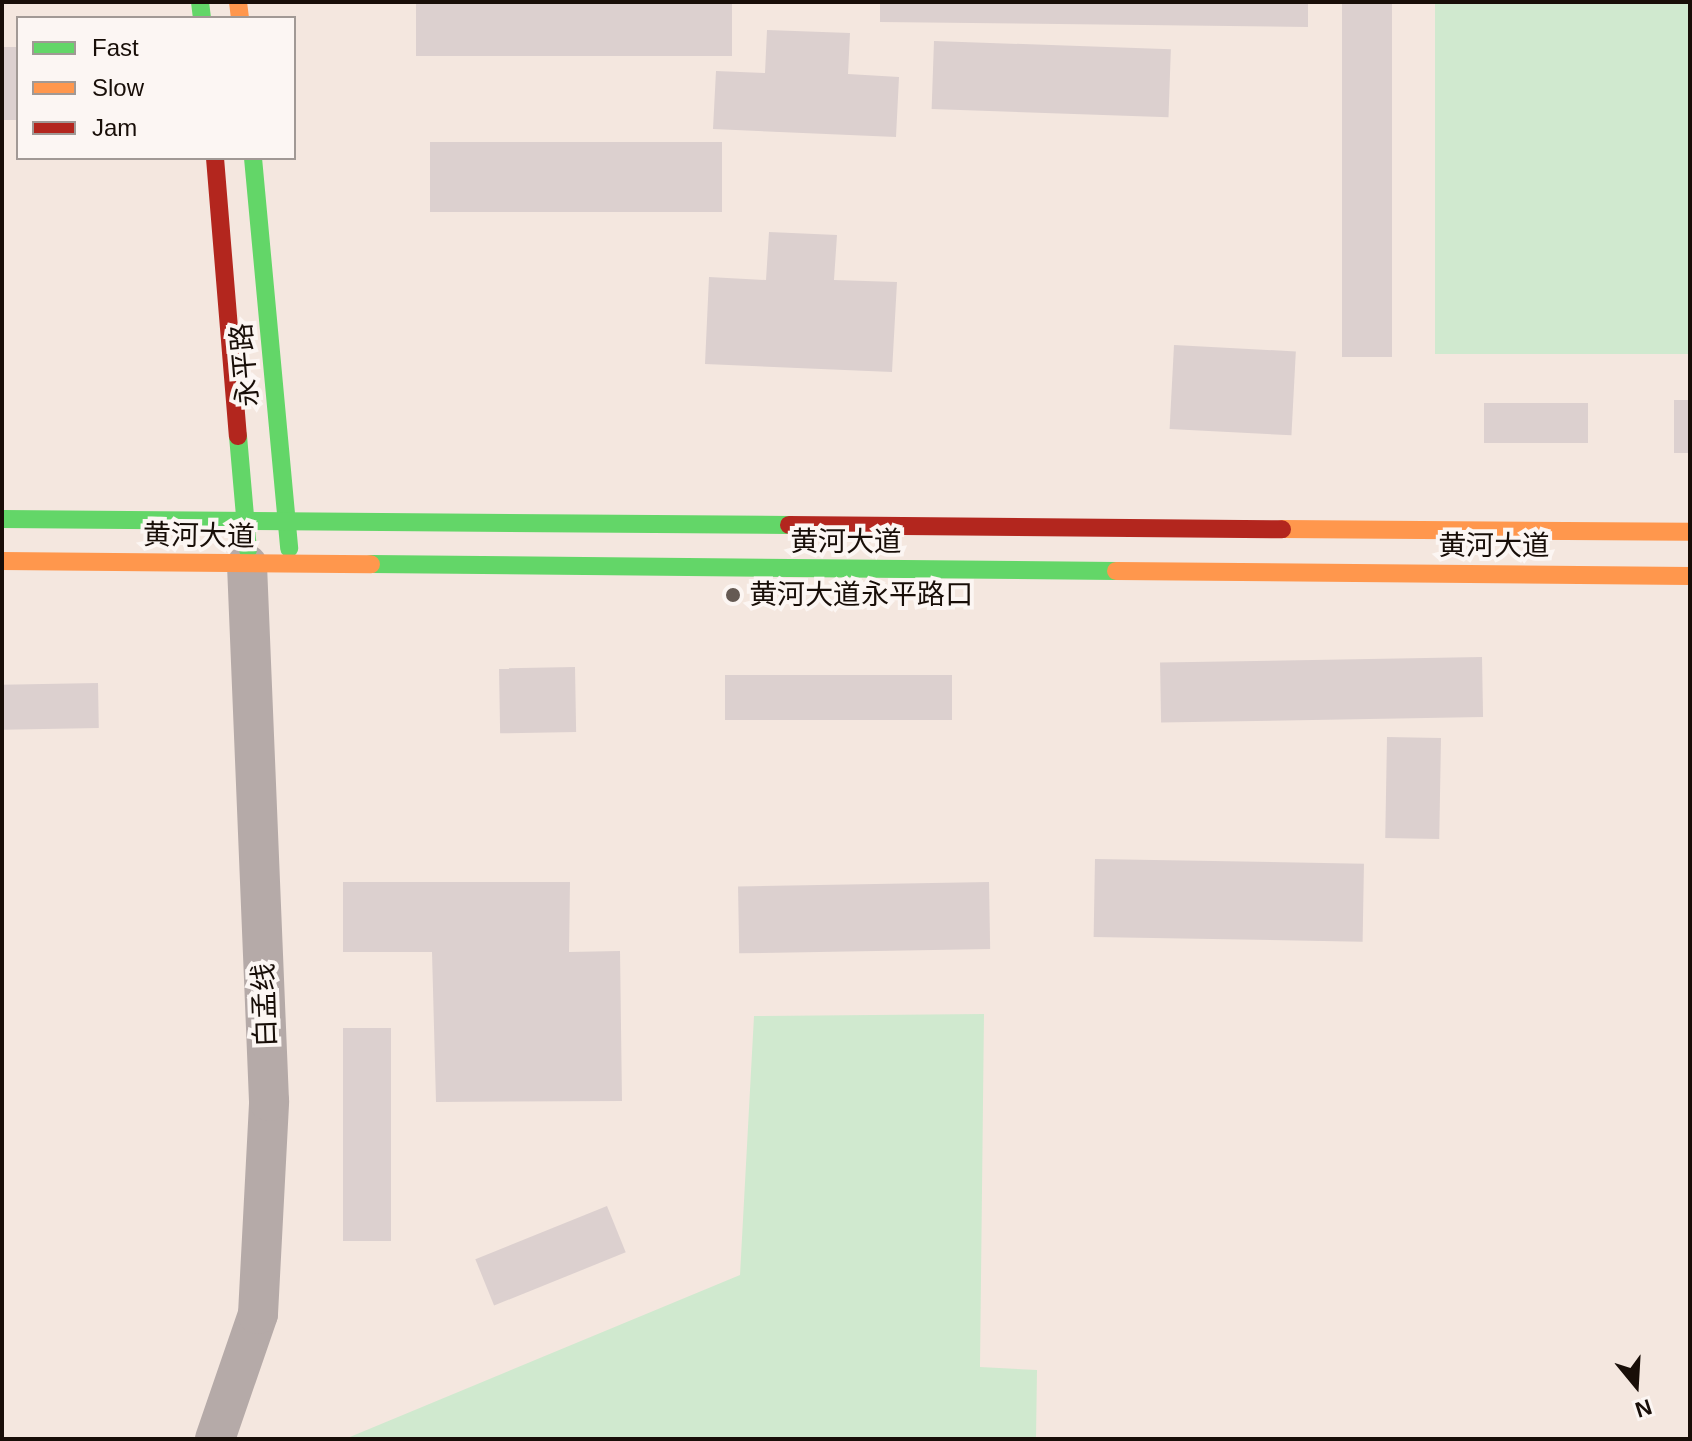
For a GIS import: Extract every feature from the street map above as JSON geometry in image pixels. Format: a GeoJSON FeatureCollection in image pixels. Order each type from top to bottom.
{"type":"FeatureCollection","features":[{"type":"Feature","properties":{"kind":"main road","name":"永平路"},"geometry":{"type":"LineString","coordinates":[[215,160],[250,521],[247,564]]}},
{"type":"Feature","properties":{"kind":"main road","name":"永平路"},"geometry":{"type":"LineString","coordinates":[[253,160],[290,566]]}},
{"type":"Feature","properties":{"kind":"main road","name":"黄河大道"},"geometry":{"type":"LineString","coordinates":[[2,519],[1690,532]]}},
{"type":"Feature","properties":{"kind":"main road","name":"黄河大道"},"geometry":{"type":"LineString","coordinates":[[2,561],[290,566],[1690,576]]}},
{"type":"Feature","properties":{"kind":"street","name":"白孟线"},"geometry":{"type":"LineString","coordinates":[[215,1439],[258,1314],[269,1101],[247,564]]}},
{"type":"Feature","properties":{"kind":"green space"},"geometry":{"type":"Polygon","coordinates":[[[1435,2],[1690,2],[1690,354],[1435,354],[1435,2]]]}},
{"type":"Feature","properties":{"kind":"green space"},"geometry":{"type":"Polygon","coordinates":[[[984,1014],[980,1367],[1037,1370],[1036,1439],[345,1439],[740,1275],[754,1016],[984,1014]]]}},
{"type":"Feature","properties":{"kind":"building"},"geometry":{"type":"Polygon","coordinates":[[[416,2],[732,2],[732,56],[416,56],[416,2]]]}},
{"type":"Feature","properties":{"kind":"building"},"geometry":{"type":"Polygon","coordinates":[[[880,2],[1308,2],[1308,27],[880,22],[880,2]]]}},
{"type":"Feature","properties":{"kind":"building"},"geometry":{"type":"Polygon","coordinates":[[[1342,2],[1392,2],[1392,357],[1342,357],[1342,2]]]}},
{"type":"Feature","properties":{"kind":"building"},"geometry":{"type":"Polygon","coordinates":[[[767,30],[850,33],[848,74],[899,77],[896,137],[713,129],[716,71],[765,73],[767,30]]]}},
{"type":"Feature","properties":{"kind":"building"},"geometry":{"type":"Polygon","coordinates":[[[934,41],[1171,49],[1168,117],[932,109],[934,41]]]}},
{"type":"Feature","properties":{"kind":"building"},"geometry":{"type":"Polygon","coordinates":[[[2,47],[16,47],[16,120],[2,120],[2,47]]]}},
{"type":"Feature","properties":{"kind":"building"},"geometry":{"type":"Polygon","coordinates":[[[430,142],[722,142],[722,212],[430,212],[430,142]]]}},
{"type":"Feature","properties":{"kind":"building"},"geometry":{"type":"Polygon","coordinates":[[[769,232],[837,235],[834,280],[897,282],[892,372],[705,364],[709,277],[766,280],[769,232]]]}},
{"type":"Feature","properties":{"kind":"building"},"geometry":{"type":"Polygon","coordinates":[[[1174,345],[1296,351],[1291,435],[1170,429],[1174,345]]]}},
{"type":"Feature","properties":{"kind":"building"},"geometry":{"type":"Polygon","coordinates":[[[1674,400],[1690,400],[1690,453],[1674,453],[1674,400]]]}},
{"type":"Feature","properties":{"kind":"building"},"geometry":{"type":"Polygon","coordinates":[[[1484,403],[1588,403],[1588,443],[1484,443],[1484,403]]]}},
{"type":"Feature","properties":{"kind":"building"},"geometry":{"type":"Polygon","coordinates":[[[1482,657],[1483,717],[1161,723],[1160,663],[1482,657]]]}},
{"type":"Feature","properties":{"kind":"building"},"geometry":{"type":"Polygon","coordinates":[[[575,667],[576,732],[500,733],[499,668],[575,667]]]}},
{"type":"Feature","properties":{"kind":"building"},"geometry":{"type":"Polygon","coordinates":[[[725,675],[952,675],[952,720],[725,720],[725,675]]]}},
{"type":"Feature","properties":{"kind":"building"},"geometry":{"type":"Polygon","coordinates":[[[98,683],[99,728],[3,730],[2,685],[98,683]]]}},
{"type":"Feature","properties":{"kind":"building"},"geometry":{"type":"Polygon","coordinates":[[[1387,737],[1441,738],[1439,839],[1385,838],[1387,737]]]}},
{"type":"Feature","properties":{"kind":"building"},"geometry":{"type":"Polygon","coordinates":[[[1095,859],[1364,864],[1363,942],[1094,937],[1095,859]]]}},
{"type":"Feature","properties":{"kind":"building"},"geometry":{"type":"Polygon","coordinates":[[[343,882],[570,882],[569,952],[620,951],[622,1101],[436,1102],[432,952],[343,952],[343,882]]]}},
{"type":"Feature","properties":{"kind":"building"},"geometry":{"type":"Polygon","coordinates":[[[989,882],[990,949],[739,953],[738,886],[989,882]]]}},
{"type":"Feature","properties":{"kind":"building"},"geometry":{"type":"Polygon","coordinates":[[[343,1028],[391,1028],[391,1241],[343,1241],[343,1028]]]}},
{"type":"Feature","properties":{"kind":"building"},"geometry":{"type":"Polygon","coordinates":[[[607,1206],[626,1252],[494,1306],[475,1259],[607,1206]]]}},
{"type":"Feature","properties":{"kind":"traffic: fast"},"geometry":{"type":"LineString","coordinates":[[200,2],[202,16]]}},
{"type":"Feature","properties":{"kind":"traffic: fast"},"geometry":{"type":"LineString","coordinates":[[253,160],[289,548]]}},
{"type":"Feature","properties":{"kind":"traffic: fast"},"geometry":{"type":"LineString","coordinates":[[238,436],[248,550]]}},
{"type":"Feature","properties":{"kind":"traffic: fast"},"geometry":{"type":"LineString","coordinates":[[2,519],[789,525]]}},
{"type":"Feature","properties":{"kind":"traffic: fast"},"geometry":{"type":"LineString","coordinates":[[371,564],[1116,571]]}},
{"type":"Feature","properties":{"kind":"traffic: slow"},"geometry":{"type":"LineString","coordinates":[[238,2],[240,16]]}},
{"type":"Feature","properties":{"kind":"traffic: slow"},"geometry":{"type":"LineString","coordinates":[[1282,529],[1690,532]]}},
{"type":"Feature","properties":{"kind":"traffic: slow"},"geometry":{"type":"LineString","coordinates":[[2,561],[371,564]]}},
{"type":"Feature","properties":{"kind":"traffic: slow"},"geometry":{"type":"LineString","coordinates":[[1116,571],[1690,576]]}},
{"type":"Feature","properties":{"kind":"traffic: jam"},"geometry":{"type":"LineString","coordinates":[[215,160],[238,436]]}},
{"type":"Feature","properties":{"kind":"traffic: jam"},"geometry":{"type":"LineString","coordinates":[[789,525],[1282,529]]}},
{"type":"Feature","properties":{"kind":"place","name":"黄河大道永平路口"},"geometry":{"type":"Point","coordinates":[733,595]}}]}
